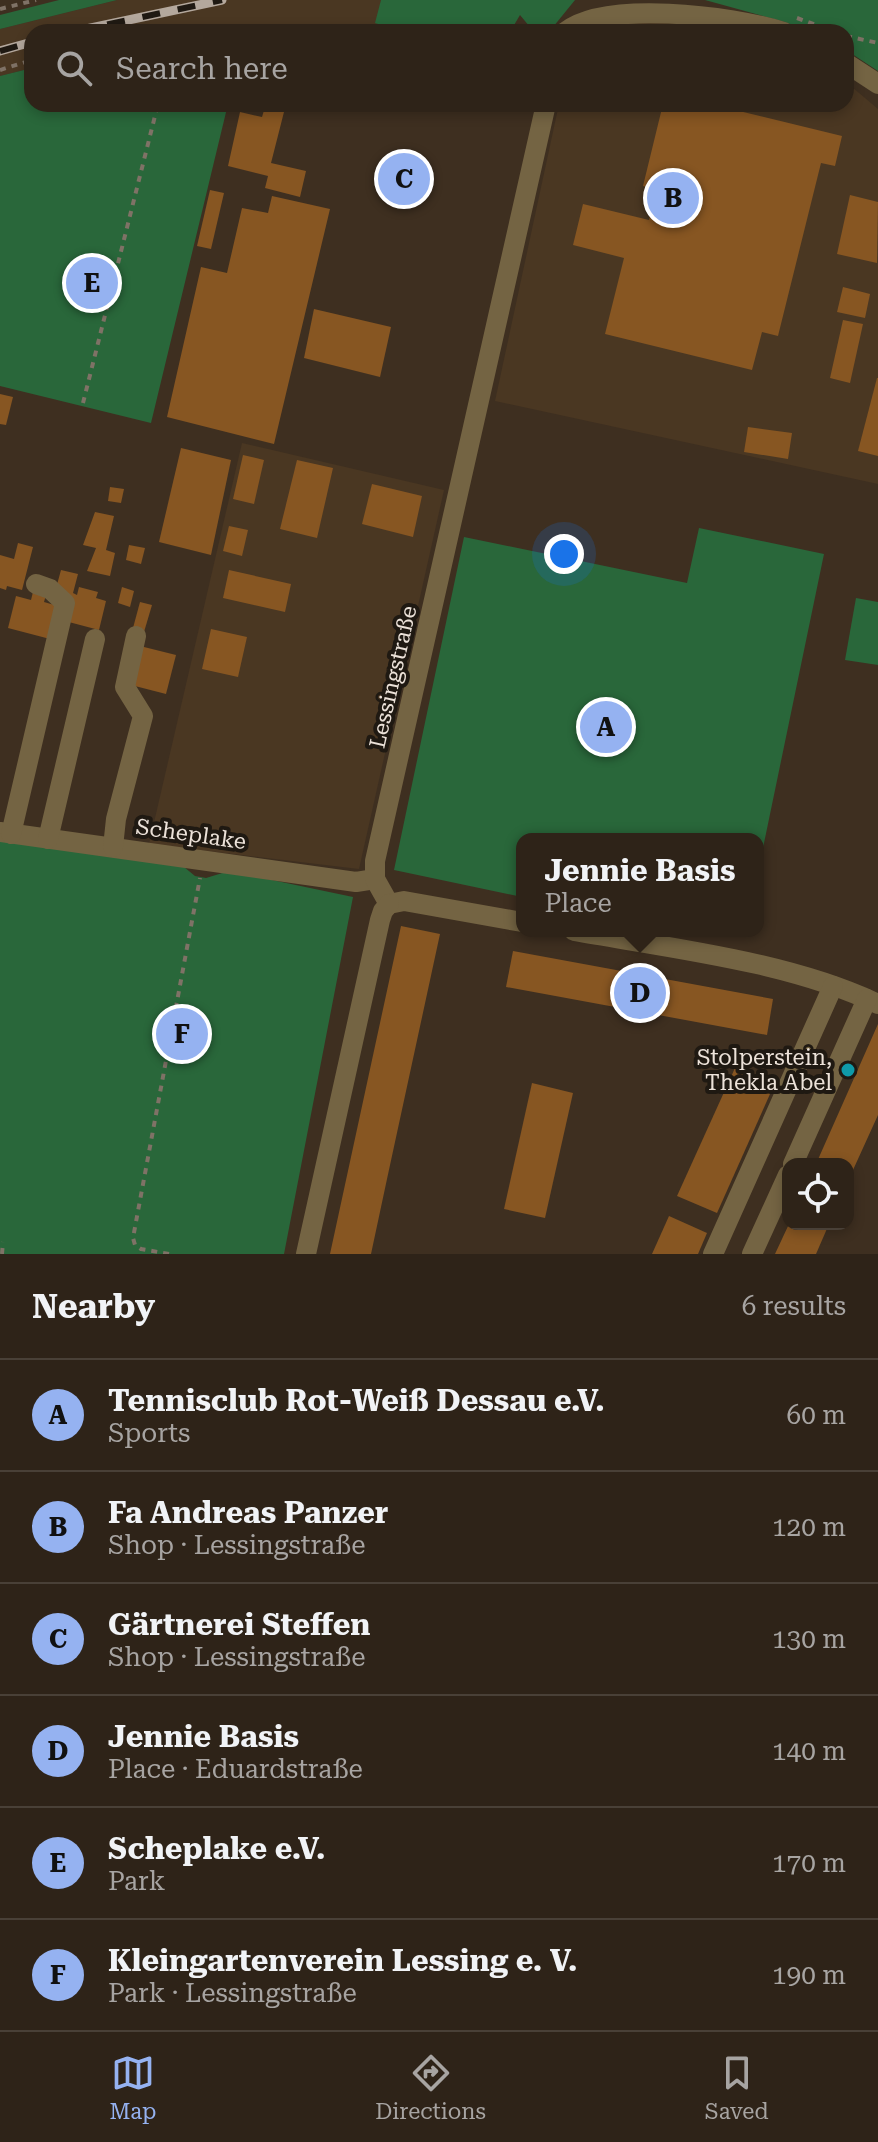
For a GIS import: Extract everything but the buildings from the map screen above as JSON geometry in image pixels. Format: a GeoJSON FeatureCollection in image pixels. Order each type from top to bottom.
{"type":"FeatureCollection","features":[{"type":"Feature","properties":{"kind":"street"},"geometry":{"type":"LineString","coordinates":[[571,24],[590,10],[625,4],[701,10],[754,24]]}},
{"type":"Feature","properties":{"kind":"street"},"geometry":{"type":"LineString","coordinates":[[854,68],[878,84]]}},
{"type":"Feature","properties":{"kind":"street","name":"Lessingstraße"},"geometry":{"type":"LineString","coordinates":[[375,879],[375,861],[544,112]]}},
{"type":"Feature","properties":{"kind":"street"},"geometry":{"type":"LineString","coordinates":[[5,833],[65,603],[50,589],[36,584]]}},
{"type":"Feature","properties":{"kind":"street"},"geometry":{"type":"LineString","coordinates":[[113,847],[116,819],[143,716],[125,687],[136,636]]}},
{"type":"Feature","properties":{"kind":"street"},"geometry":{"type":"LineString","coordinates":[[48,839],[95,639]]}},
{"type":"Feature","properties":{"kind":"street","name":"Scheplake"},"geometry":{"type":"LineString","coordinates":[[5,833],[356,882],[375,879]]}},
{"type":"Feature","properties":{"kind":"street"},"geometry":{"type":"LineString","coordinates":[[375,879],[389,904]]}},
{"type":"Feature","properties":{"kind":"street"},"geometry":{"type":"LineString","coordinates":[[306,1254],[383,911],[389,904],[404,901],[516,921]]}},
{"type":"Feature","properties":{"kind":"street"},"geometry":{"type":"LineString","coordinates":[[607,937],[796,974],[873,1001],[796,1158]]}},
{"type":"Feature","properties":{"kind":"street"},"geometry":{"type":"LineString","coordinates":[[713,1254],[833,986]]}},
{"type":"Feature","properties":{"kind":"street"},"geometry":{"type":"LineString","coordinates":[[752,1254],[782,1188]]}},
{"type":"Feature","properties":{"kind":"path"},"geometry":{"type":"LineString","coordinates":[[0,9],[36,0]]}},
{"type":"Feature","properties":{"kind":"path"},"geometry":{"type":"LineString","coordinates":[[854,38],[878,43]]}},
{"type":"Feature","properties":{"kind":"path"},"geometry":{"type":"LineString","coordinates":[[0,70],[24,62]]}},
{"type":"Feature","properties":{"kind":"path"},"geometry":{"type":"LineString","coordinates":[[83,403],[156,112]]}},
{"type":"Feature","properties":{"kind":"path"},"geometry":{"type":"LineString","coordinates":[[169,1254],[141,1249],[135,1245],[133,1238],[203,860]]}},
{"type":"Feature","properties":{"kind":"path"},"geometry":{"type":"LineString","coordinates":[[2,1254],[3,1242]]}},
{"type":"Feature","properties":{"kind":"shaded area"},"geometry":{"type":"Polygon","coordinates":[[[117,0],[381,0],[377,24],[24,24],[24,70],[0,76],[0,29],[117,0]]]}},
{"type":"Feature","properties":{"kind":"shaded area"},"geometry":{"type":"Polygon","coordinates":[[[599,18],[702,24],[592,24],[599,18]]]}},
{"type":"Feature","properties":{"kind":"shaded area"},"geometry":{"type":"Polygon","coordinates":[[[854,89],[878,109],[878,484],[495,401],[557,112],[854,112],[854,89]]]}},
{"type":"Feature","properties":{"kind":"shaded area"},"geometry":{"type":"Polygon","coordinates":[[[242,443],[444,490],[359,869],[149,844],[242,443]]]}},
{"type":"Feature","properties":{"kind":"green space"},"geometry":{"type":"Polygon","coordinates":[[[59,0],[117,0],[0,29],[0,15],[59,0]]]}},
{"type":"Feature","properties":{"kind":"green space"},"geometry":{"type":"Polygon","coordinates":[[[381,0],[575,0],[556,24],[527,24],[520,15],[515,24],[375,23],[381,0]]]}},
{"type":"Feature","properties":{"kind":"green space"},"geometry":{"type":"Polygon","coordinates":[[[705,0],[878,0],[878,71],[854,55],[854,24],[785,22],[705,0]]]}},
{"type":"Feature","properties":{"kind":"green space"},"geometry":{"type":"Polygon","coordinates":[[[24,70],[24,112],[226,112],[151,423],[0,386],[0,76],[24,70]]]}},
{"type":"Feature","properties":{"kind":"green space"},"geometry":{"type":"Polygon","coordinates":[[[699,528],[824,554],[764,843],[764,833],[516,833],[516,896],[394,870],[464,537],[687,583],[699,528]]]}},
{"type":"Feature","properties":{"kind":"green space"},"geometry":{"type":"Polygon","coordinates":[[[856,598],[878,602],[878,665],[845,660],[856,598]]]}},
{"type":"Feature","properties":{"kind":"green space"},"geometry":{"type":"Polygon","coordinates":[[[0,840],[184,867],[195,876],[206,878],[229,871],[353,897],[284,1254],[0,1254],[0,840]]]}},
{"type":"Feature","properties":{"kind":"railway"},"geometry":{"type":"LineString","coordinates":[[110,24],[222,0]]}},
{"type":"Feature","properties":{"kind":"railway"},"geometry":{"type":"LineString","coordinates":[[0,51],[24,44]]}},
{"type":"Feature","properties":{"kind":"place","name":"Gärtnerei Steffen"},"geometry":{"type":"Point","coordinates":[404,179]}},
{"type":"Feature","properties":{"kind":"place","name":"Fa Andreas Panzer"},"geometry":{"type":"Point","coordinates":[673,198]}},
{"type":"Feature","properties":{"kind":"place","name":"Scheplake e.V."},"geometry":{"type":"Point","coordinates":[92,283]}},
{"type":"Feature","properties":{"kind":"place","name":"Tennisclub Rot-Weiß Dessau e.V."},"geometry":{"type":"Point","coordinates":[606,727]}},
{"type":"Feature","properties":{"kind":"place","name":"Jennie Basis"},"geometry":{"type":"Point","coordinates":[640,993]}},
{"type":"Feature","properties":{"kind":"place","name":"Kleingartenverein Lessing e. V."},"geometry":{"type":"Point","coordinates":[182,1034]}},
{"type":"Feature","properties":{"kind":"place","name":"Stolperstein, Thekla Abel"},"geometry":{"type":"Point","coordinates":[848,1070]}}]}
